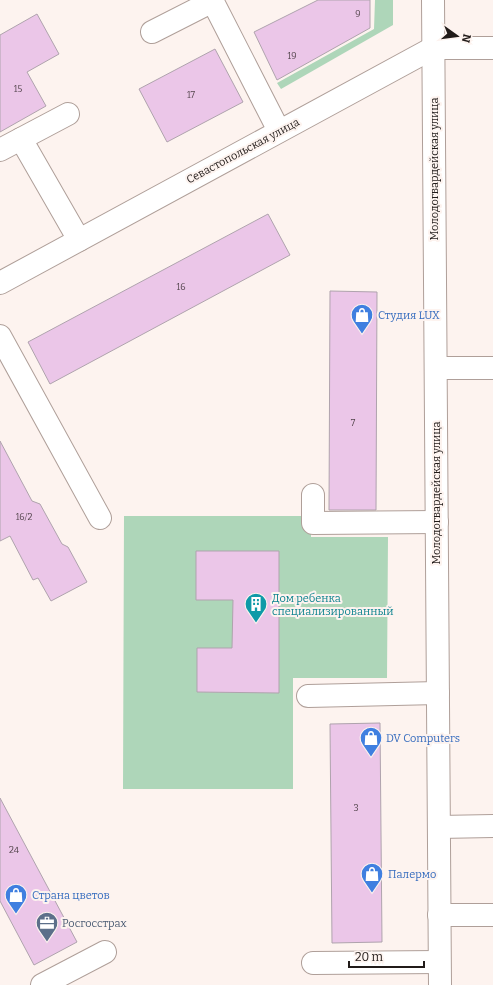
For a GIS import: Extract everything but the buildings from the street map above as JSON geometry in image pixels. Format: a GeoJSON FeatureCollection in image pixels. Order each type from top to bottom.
{"type":"FeatureCollection","features":[{"type":"Feature","properties":{"kind":"street"},"geometry":{"type":"LineString","coordinates":[[152,32],[213,0],[279,131]]}},
{"type":"Feature","properties":{"kind":"street","name":"Молодогвардейская улица"},"geometry":{"type":"LineString","coordinates":[[433,0],[440,985]]}},
{"type":"Feature","properties":{"kind":"street","name":"Севастопольская улица"},"geometry":{"type":"LineString","coordinates":[[0,283],[434,48],[493,48]]}},
{"type":"Feature","properties":{"kind":"street"},"geometry":{"type":"LineString","coordinates":[[0,150],[68,114]]}},
{"type":"Feature","properties":{"kind":"street"},"geometry":{"type":"LineString","coordinates":[[21,139],[79,240]]}},
{"type":"Feature","properties":{"kind":"street"},"geometry":{"type":"LineString","coordinates":[[0,336],[100,518]]}},
{"type":"Feature","properties":{"kind":"street"},"geometry":{"type":"LineString","coordinates":[[436,368],[493,368]]}},
{"type":"Feature","properties":{"kind":"street"},"geometry":{"type":"LineString","coordinates":[[313,496],[313,523],[437,522]]}},
{"type":"Feature","properties":{"kind":"street"},"geometry":{"type":"LineString","coordinates":[[308,696],[438,693]]}},
{"type":"Feature","properties":{"kind":"street"},"geometry":{"type":"LineString","coordinates":[[439,827],[493,826]]}},
{"type":"Feature","properties":{"kind":"street"},"geometry":{"type":"LineString","coordinates":[[439,915],[493,915]]}},
{"type":"Feature","properties":{"kind":"street"},"geometry":{"type":"LineString","coordinates":[[42,985],[105,952]]}},
{"type":"Feature","properties":{"kind":"street"},"geometry":{"type":"LineString","coordinates":[[313,963],[439,962]]}},
{"type":"Feature","properties":{"kind":"green space"},"geometry":{"type":"Polygon","coordinates":[[[375,0],[393,0],[393,25],[281,89],[277,83],[374,29],[375,0]]]}},
{"type":"Feature","properties":{"kind":"green space"},"geometry":{"type":"Polygon","coordinates":[[[124,516],[311,516],[311,537],[388,537],[387,678],[293,678],[293,789],[123,789],[124,516]]]}},
{"type":"Feature","properties":{"kind":"place","name":"Студия LUX"},"geometry":{"type":"Point","coordinates":[362,334]}},
{"type":"Feature","properties":{"kind":"place","name":"Дом ребенка специализированный"},"geometry":{"type":"Point","coordinates":[256,624]}},
{"type":"Feature","properties":{"kind":"place","name":"DV Computers"},"geometry":{"type":"Point","coordinates":[371,758]}},
{"type":"Feature","properties":{"kind":"place","name":"Палермо"},"geometry":{"type":"Point","coordinates":[372,894]}},
{"type":"Feature","properties":{"kind":"place","name":"Страна цветов"},"geometry":{"type":"Point","coordinates":[16,914]}},
{"type":"Feature","properties":{"kind":"place","name":"Росгосстрах"},"geometry":{"type":"Point","coordinates":[47,942]}}]}
